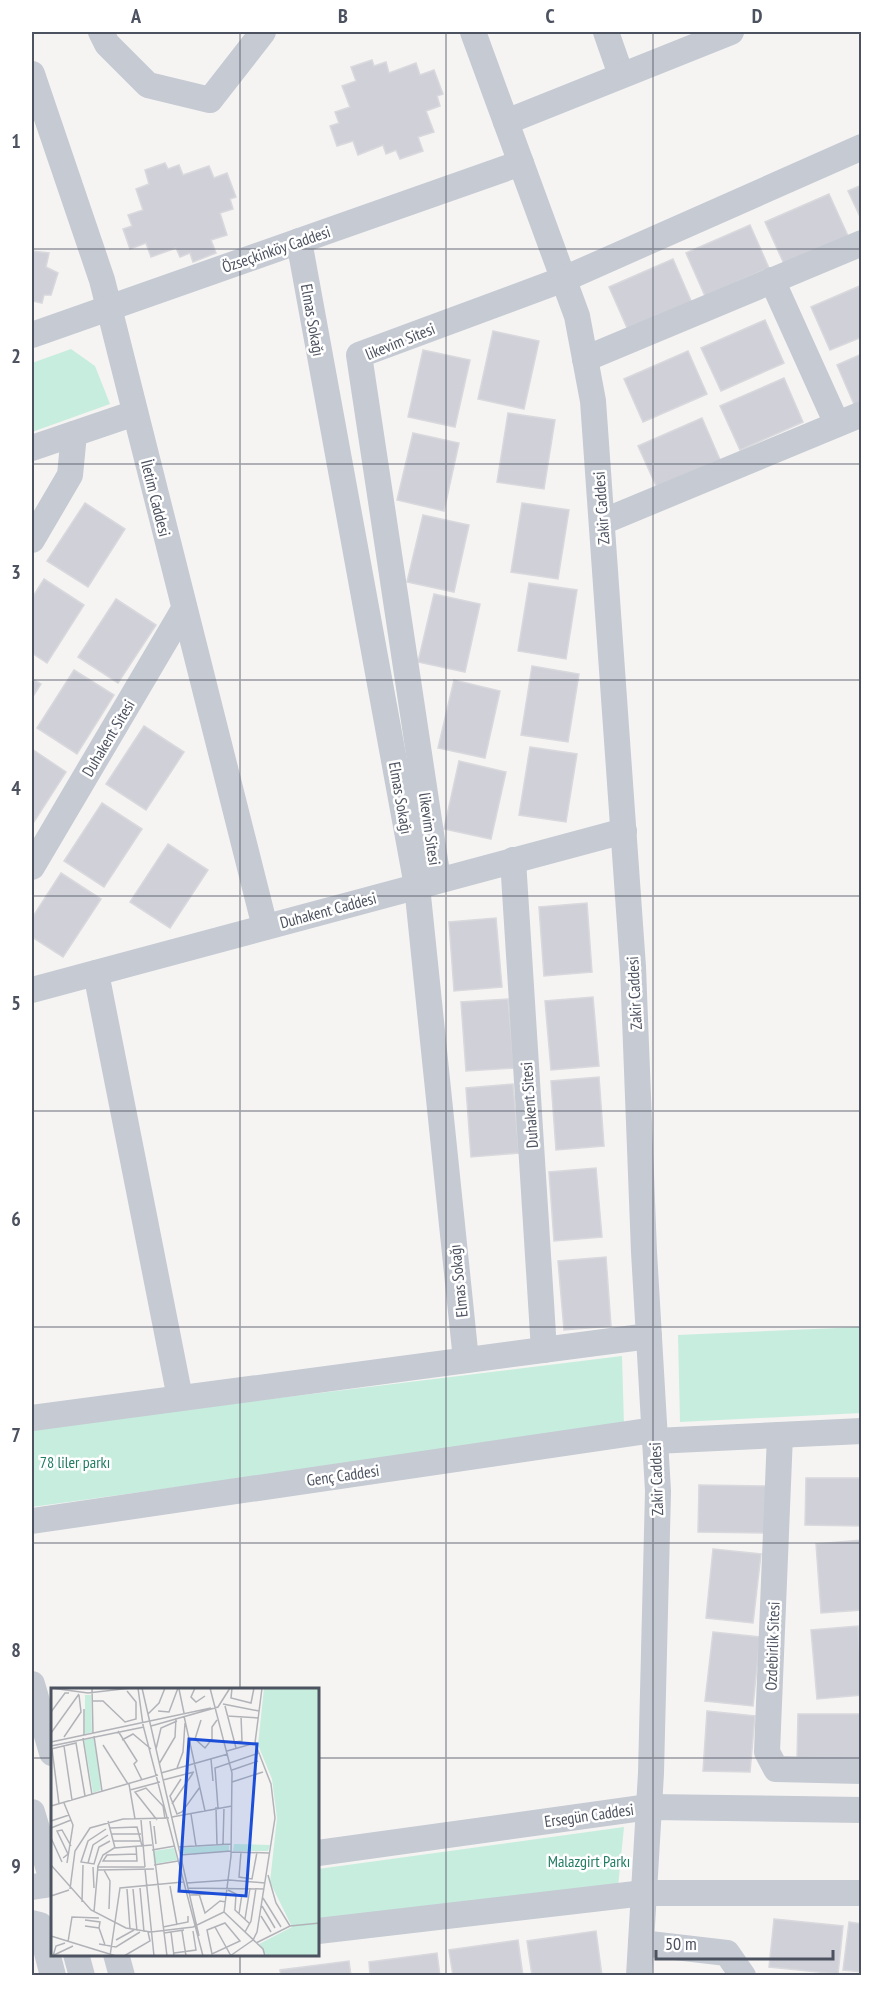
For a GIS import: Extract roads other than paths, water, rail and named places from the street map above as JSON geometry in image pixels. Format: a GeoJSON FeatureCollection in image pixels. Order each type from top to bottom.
{"type":"FeatureCollection","features":[{"type":"Feature","properties":{"kind":"street"},"geometry":{"type":"LineString","coordinates":[[101,32],[107,44],[148,85],[210,99],[263,32]]}},
{"type":"Feature","properties":{"kind":"street","name":"Zakir Caddesi"},"geometry":{"type":"LineString","coordinates":[[473,32],[577,316],[593,401],[633,967],[658,1491],[649,1807],[639,1976]]}},
{"type":"Feature","properties":{"kind":"street"},"geometry":{"type":"LineString","coordinates":[[606,32],[621,75]]}},
{"type":"Feature","properties":{"kind":"street"},"geometry":{"type":"LineString","coordinates":[[506,122],[730,32]]}},
{"type":"Feature","properties":{"kind":"street","name":"İletim Caddesi"},"geometry":{"type":"LineString","coordinates":[[32,74],[102,280],[265,927]]}},
{"type":"Feature","properties":{"kind":"street","name":"likevim Sitesi"},"geometry":{"type":"LineString","coordinates":[[428,883],[359,355],[564,279],[861,147]]}},
{"type":"Feature","properties":{"kind":"street","name":"Özseçkinköy Caddesi"},"geometry":{"type":"LineString","coordinates":[[32,335],[522,163]]}},
{"type":"Feature","properties":{"kind":"street","name":"Elmas Sokağı"},"geometry":{"type":"LineString","coordinates":[[299,241],[428,883],[466,1360]]}},
{"type":"Feature","properties":{"kind":"street"},"geometry":{"type":"LineString","coordinates":[[585,359],[861,243]]}},
{"type":"Feature","properties":{"kind":"street"},"geometry":{"type":"LineString","coordinates":[[772,280],[837,424]]}},
{"type":"Feature","properties":{"kind":"street"},"geometry":{"type":"LineString","coordinates":[[32,448],[135,413]]}},
{"type":"Feature","properties":{"kind":"street"},"geometry":{"type":"LineString","coordinates":[[602,522],[861,414]]}},
{"type":"Feature","properties":{"kind":"street"},"geometry":{"type":"LineString","coordinates":[[32,540],[70,475],[74,434]]}},
{"type":"Feature","properties":{"kind":"street","name":"Duhakent Sitesi"},"geometry":{"type":"LineString","coordinates":[[32,867],[184,609]]}},
{"type":"Feature","properties":{"kind":"street","name":"Duhakent Caddesi"},"geometry":{"type":"LineString","coordinates":[[32,990],[624,831]]}},
{"type":"Feature","properties":{"kind":"street","name":"Duhakent Sitesi"},"geometry":{"type":"LineString","coordinates":[[513,860],[544,1350]]}},
{"type":"Feature","properties":{"kind":"street"},"geometry":{"type":"LineString","coordinates":[[96,973],[180,1398]]}},
{"type":"Feature","properties":{"kind":"street"},"geometry":{"type":"LineString","coordinates":[[32,1418],[649,1336]]}},
{"type":"Feature","properties":{"kind":"street","name":"Genç Caddesi"},"geometry":{"type":"LineString","coordinates":[[32,1521],[655,1436],[780,1435],[861,1431]]}},
{"type":"Feature","properties":{"kind":"street","name":"Ozdebirlik Sitesi"},"geometry":{"type":"LineString","coordinates":[[780,1435],[767,1752],[776,1769],[861,1771]]}},
{"type":"Feature","properties":{"kind":"street"},"geometry":{"type":"LineString","coordinates":[[32,1684],[51,1750]]}},
{"type":"Feature","properties":{"kind":"street","name":"Ersegün Caddesi"},"geometry":{"type":"LineString","coordinates":[[320,1853],[649,1807],[861,1810]]}},
{"type":"Feature","properties":{"kind":"street"},"geometry":{"type":"LineString","coordinates":[[32,1812],[51,1878]]}},
{"type":"Feature","properties":{"kind":"street"},"geometry":{"type":"LineString","coordinates":[[32,1887],[51,1882]]}},
{"type":"Feature","properties":{"kind":"street"},"geometry":{"type":"LineString","coordinates":[[320,1931],[644,1893],[861,1893]]}},
{"type":"Feature","properties":{"kind":"street"},"geometry":{"type":"LineString","coordinates":[[32,1923],[39,1925],[53,1976]]}},
{"type":"Feature","properties":{"kind":"street"},"geometry":{"type":"LineString","coordinates":[[641,1943],[727,1953],[748,1975]]}},
{"type":"Feature","properties":{"kind":"street"},"geometry":{"type":"LineString","coordinates":[[77,1956],[82,1976]]}},
{"type":"Feature","properties":{"kind":"street"},"geometry":{"type":"LineString","coordinates":[[117,1956],[122,1976]]}},
{"type":"Feature","properties":{"kind":"park label","name":"78 liler parkı"},"geometry":{"type":"Point","coordinates":[75,1462]}},
{"type":"Feature","properties":{"kind":"park label","name":"Malazgirt Parkı"},"geometry":{"type":"Point","coordinates":[589,1861]}}]}
